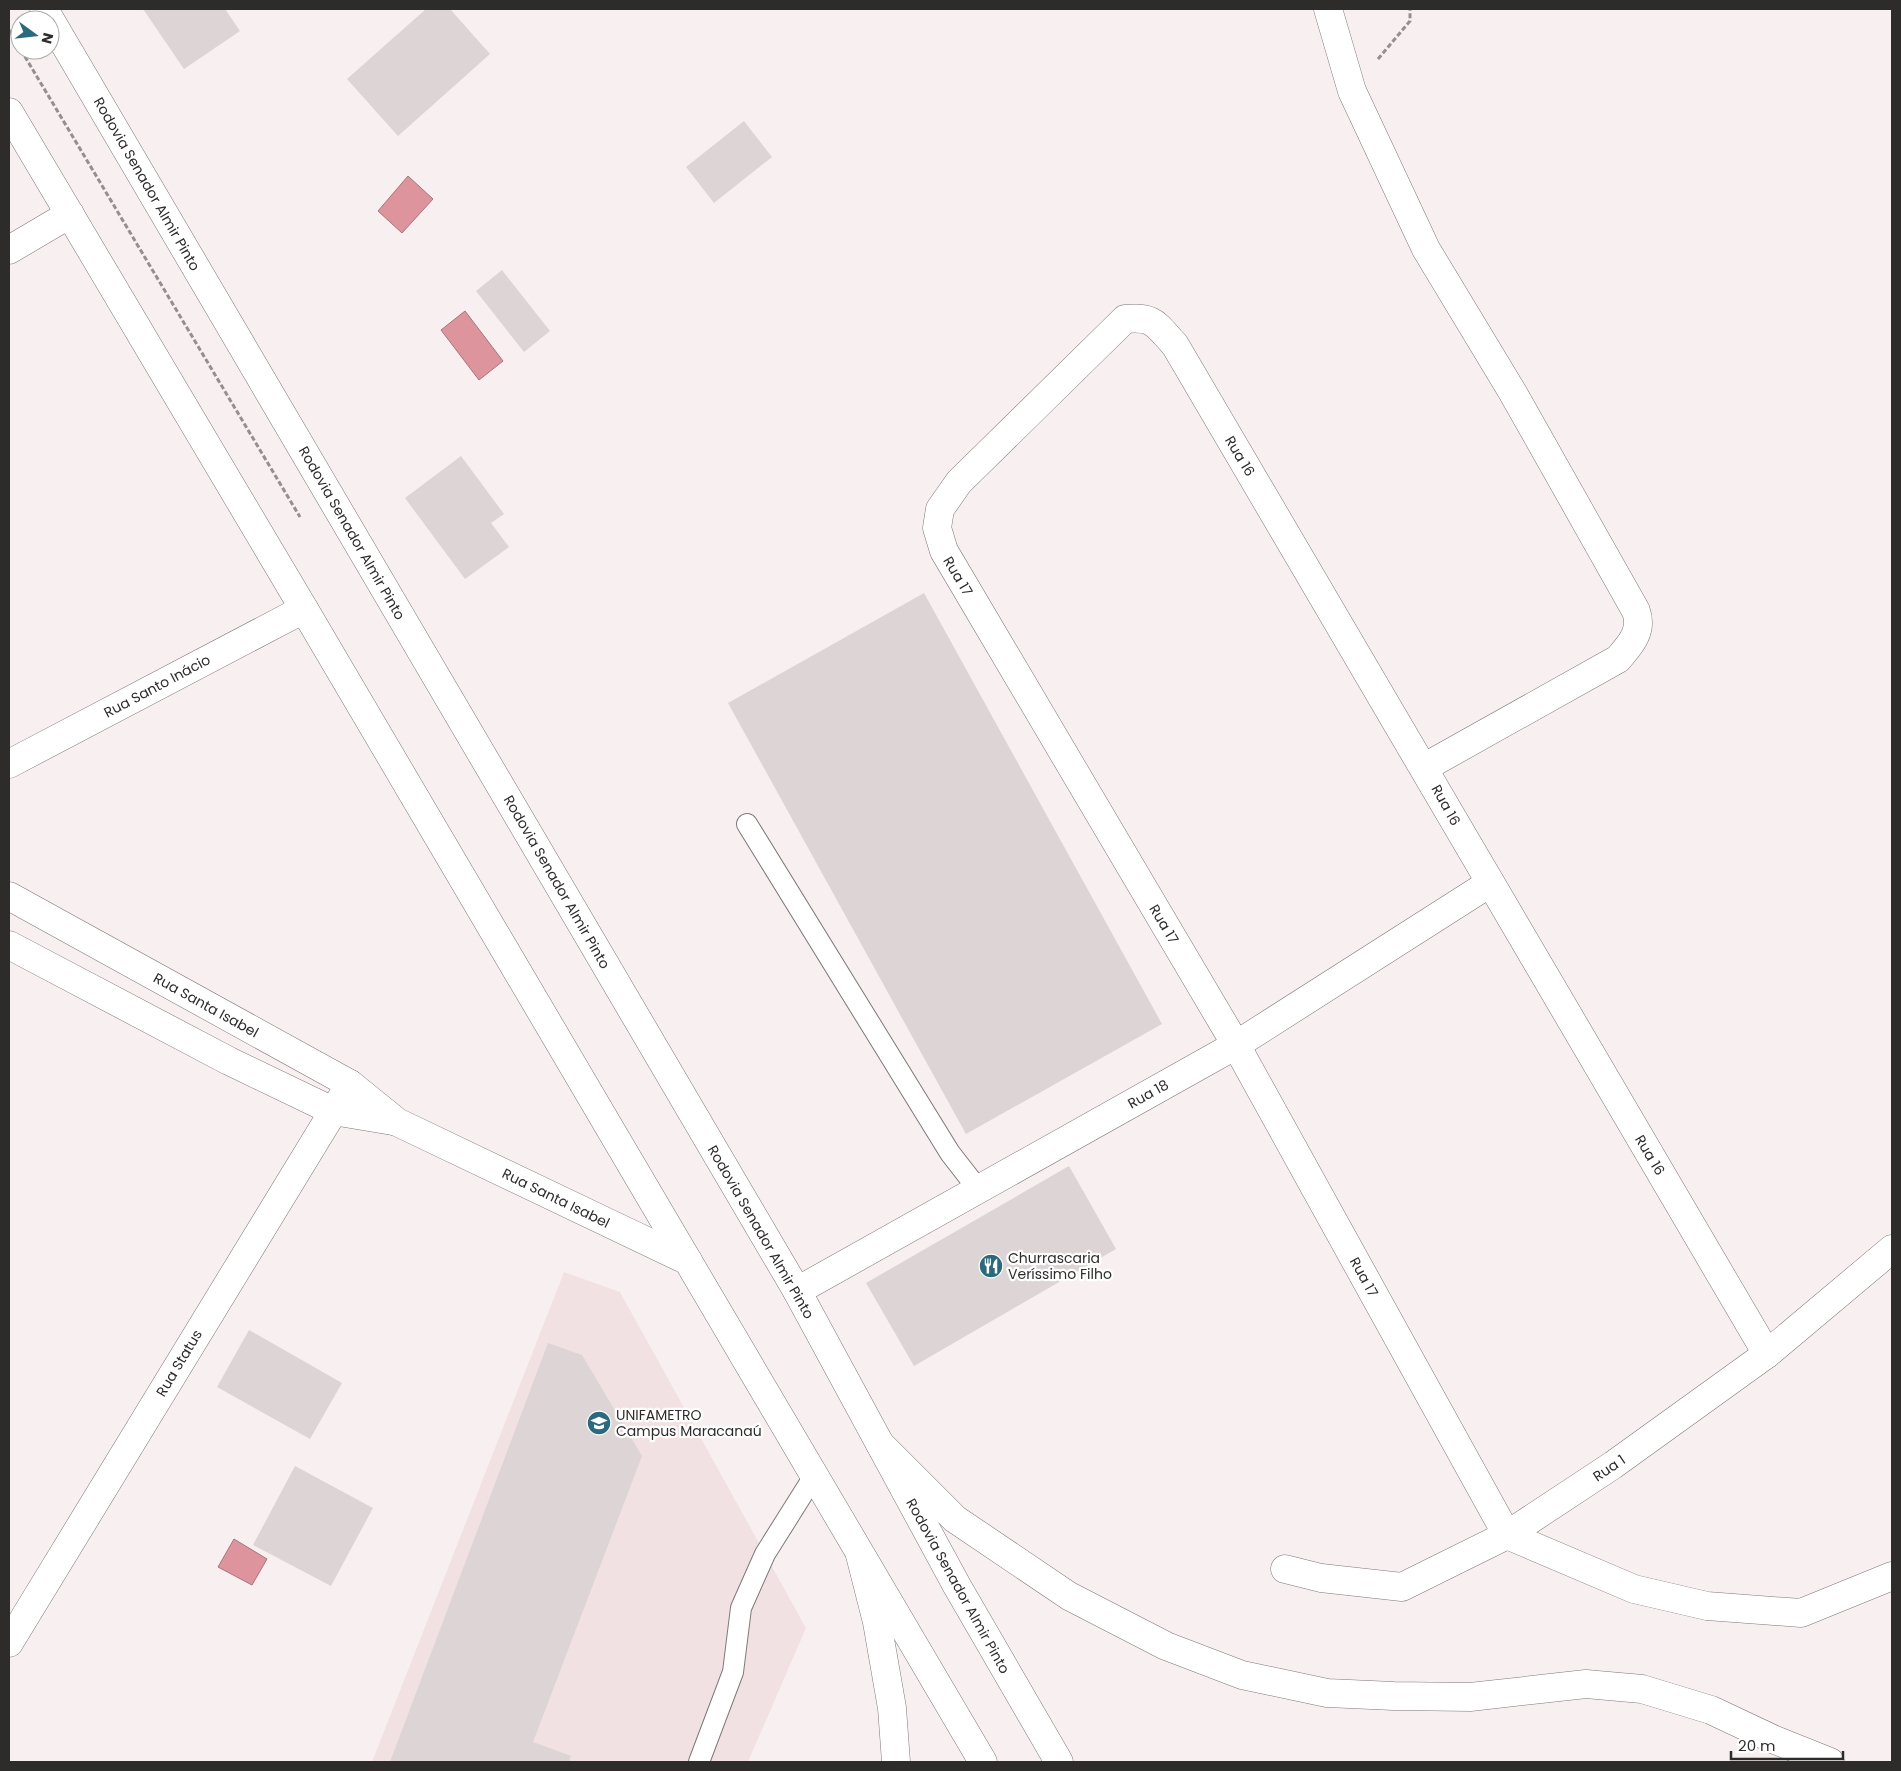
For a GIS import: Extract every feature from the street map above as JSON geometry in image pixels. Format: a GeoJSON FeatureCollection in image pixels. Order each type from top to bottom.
{"type":"FeatureCollection","features":[{"type":"Feature","properties":{"kind":"main road","name":"Rodovia Senador Almir Pinto"},"geometry":{"type":"LineString","coordinates":[[44,9],[797,1291],[957,1586],[1059,1762]]}},
{"type":"Feature","properties":{"kind":"main road"},"geometry":{"type":"LineString","coordinates":[[1328,9],[1352,90],[1426,248],[1513,393],[1640,621],[1634,641],[1618,660],[1425,767]]}},
{"type":"Feature","properties":{"kind":"main road"},"geometry":{"type":"LineString","coordinates":[[9,112],[983,1762]]}},
{"type":"Feature","properties":{"kind":"main road"},"geometry":{"type":"LineString","coordinates":[[9,250],[70,214]]}},
{"type":"Feature","properties":{"kind":"main road","name":"Rua 16"},"geometry":{"type":"LineString","coordinates":[[1095,348],[1125,319],[1142,317],[1155,323],[1175,345],[1425,767],[1490,883],[1767,1354]]}},
{"type":"Feature","properties":{"kind":"main road","name":"Rua 17"},"geometry":{"type":"LineString","coordinates":[[1095,348],[959,482],[940,510],[937,528],[944,551],[1236,1045],[1507,1535]]}},
{"type":"Feature","properties":{"kind":"main road","name":"Rua Santo Inácio"},"geometry":{"type":"LineString","coordinates":[[9,764],[304,609]]}},
{"type":"Feature","properties":{"kind":"main road","name":"Rua 18"},"geometry":{"type":"LineString","coordinates":[[797,1291],[1236,1045],[1490,883]]}},
{"type":"Feature","properties":{"kind":"main road","name":"Rua Santa Isabel"},"geometry":{"type":"LineString","coordinates":[[9,896],[350,1084],[397,1122],[688,1262]]}},
{"type":"Feature","properties":{"kind":"main road","name":"Rua Santa Isabel"},"geometry":{"type":"LineString","coordinates":[[9,945],[229,1062],[333,1111],[397,1122]]}},
{"type":"Feature","properties":{"kind":"main road","name":"Rua Status"},"geometry":{"type":"LineString","coordinates":[[9,1643],[350,1084]]}},
{"type":"Feature","properties":{"kind":"main road","name":"Rua 1"},"geometry":{"type":"LineString","coordinates":[[1285,1569],[1321,1578],[1402,1587],[1507,1535],[1613,1466],[1767,1354],[1892,1249]]}},
{"type":"Feature","properties":{"kind":"main road"},"geometry":{"type":"LineString","coordinates":[[880,1444],[955,1519],[1069,1596],[1166,1646],[1242,1675],[1327,1693],[1394,1696],[1470,1696],[1586,1684],[1642,1689],[1711,1710],[1775,1740],[1830,1762]]}},
{"type":"Feature","properties":{"kind":"main road"},"geometry":{"type":"LineString","coordinates":[[1507,1535],[1634,1589],[1707,1606],[1801,1613],[1892,1576]]}},
{"type":"Feature","properties":{"kind":"main road"},"geometry":{"type":"LineString","coordinates":[[860,1555],[880,1641],[892,1708],[896,1762]]}},
{"type":"Feature","properties":{"kind":"lane"},"geometry":{"type":"LineString","coordinates":[[747,824],[950,1153],[978,1189]]}},
{"type":"Feature","properties":{"kind":"lane"},"geometry":{"type":"LineString","coordinates":[[699,1762],[733,1672],[741,1608],[765,1554],[814,1476]]}},
{"type":"Feature","properties":{"kind":"path"},"geometry":{"type":"LineString","coordinates":[[1352,90],[1410,21],[1410,9]]}},
{"type":"Feature","properties":{"kind":"shaded area"},"geometry":{"type":"Polygon","coordinates":[[[408,176],[433,199],[402,233],[378,211],[408,176]]]}},
{"type":"Feature","properties":{"kind":"shaded area"},"geometry":{"type":"Polygon","coordinates":[[[465,311],[503,361],[479,380],[441,330],[465,311]]]}},
{"type":"Feature","properties":{"kind":"shaded area","name":"UNIFAMETRO Campus Maracanaú"},"geometry":{"type":"Polygon","coordinates":[[[564,1272],[620,1292],[806,1628],[748,1762],[372,1762],[564,1272]]]}},
{"type":"Feature","properties":{"kind":"shaded area"},"geometry":{"type":"Polygon","coordinates":[[[234,1539],[267,1559],[252,1585],[218,1567],[234,1539]]]}},
{"type":"Feature","properties":{"kind":"building"},"geometry":{"type":"Polygon","coordinates":[[[143,9],[225,9],[240,31],[184,69],[143,9]]]}},
{"type":"Feature","properties":{"kind":"building"},"geometry":{"type":"Polygon","coordinates":[[[426,9],[450,9],[490,54],[398,136],[347,79],[426,9]]]}},
{"type":"Feature","properties":{"kind":"building"},"geometry":{"type":"Polygon","coordinates":[[[744,121],[772,157],[714,203],[686,167],[744,121]]]}},
{"type":"Feature","properties":{"kind":"building"},"geometry":{"type":"Polygon","coordinates":[[[502,270],[550,331],[524,352],[476,291],[502,270]]]}},
{"type":"Feature","properties":{"kind":"building"},"geometry":{"type":"Polygon","coordinates":[[[461,456],[504,514],[491,523],[509,547],[465,579],[405,498],[461,456]]]}},
{"type":"Feature","properties":{"kind":"building"},"geometry":{"type":"Polygon","coordinates":[[[924,593],[1162,1024],[966,1134],[728,703],[924,593]]]}},
{"type":"Feature","properties":{"kind":"building","name":"Churrascaria Veríssimo Filho"},"geometry":{"type":"Polygon","coordinates":[[[1069,1166],[1116,1249],[914,1366],[866,1283],[1069,1166]]]}},
{"type":"Feature","properties":{"kind":"building"},"geometry":{"type":"Polygon","coordinates":[[[249,1330],[342,1383],[310,1439],[217,1387],[249,1330]]]}},
{"type":"Feature","properties":{"kind":"building"},"geometry":{"type":"Polygon","coordinates":[[[548,1343],[582,1355],[642,1456],[533,1742],[571,1756],[569,1762],[390,1762],[548,1343]]]}},
{"type":"Feature","properties":{"kind":"building"},"geometry":{"type":"Polygon","coordinates":[[[295,1466],[373,1508],[331,1586],[253,1545],[295,1466]]]}},
{"type":"Feature","properties":{"kind":"place","name":"Churrascaria Veríssimo Filho"},"geometry":{"type":"Point","coordinates":[991,1266]}},
{"type":"Feature","properties":{"kind":"place","name":"UNIFAMETRO Campus Maracanaú"},"geometry":{"type":"Point","coordinates":[599,1423]}}]}
